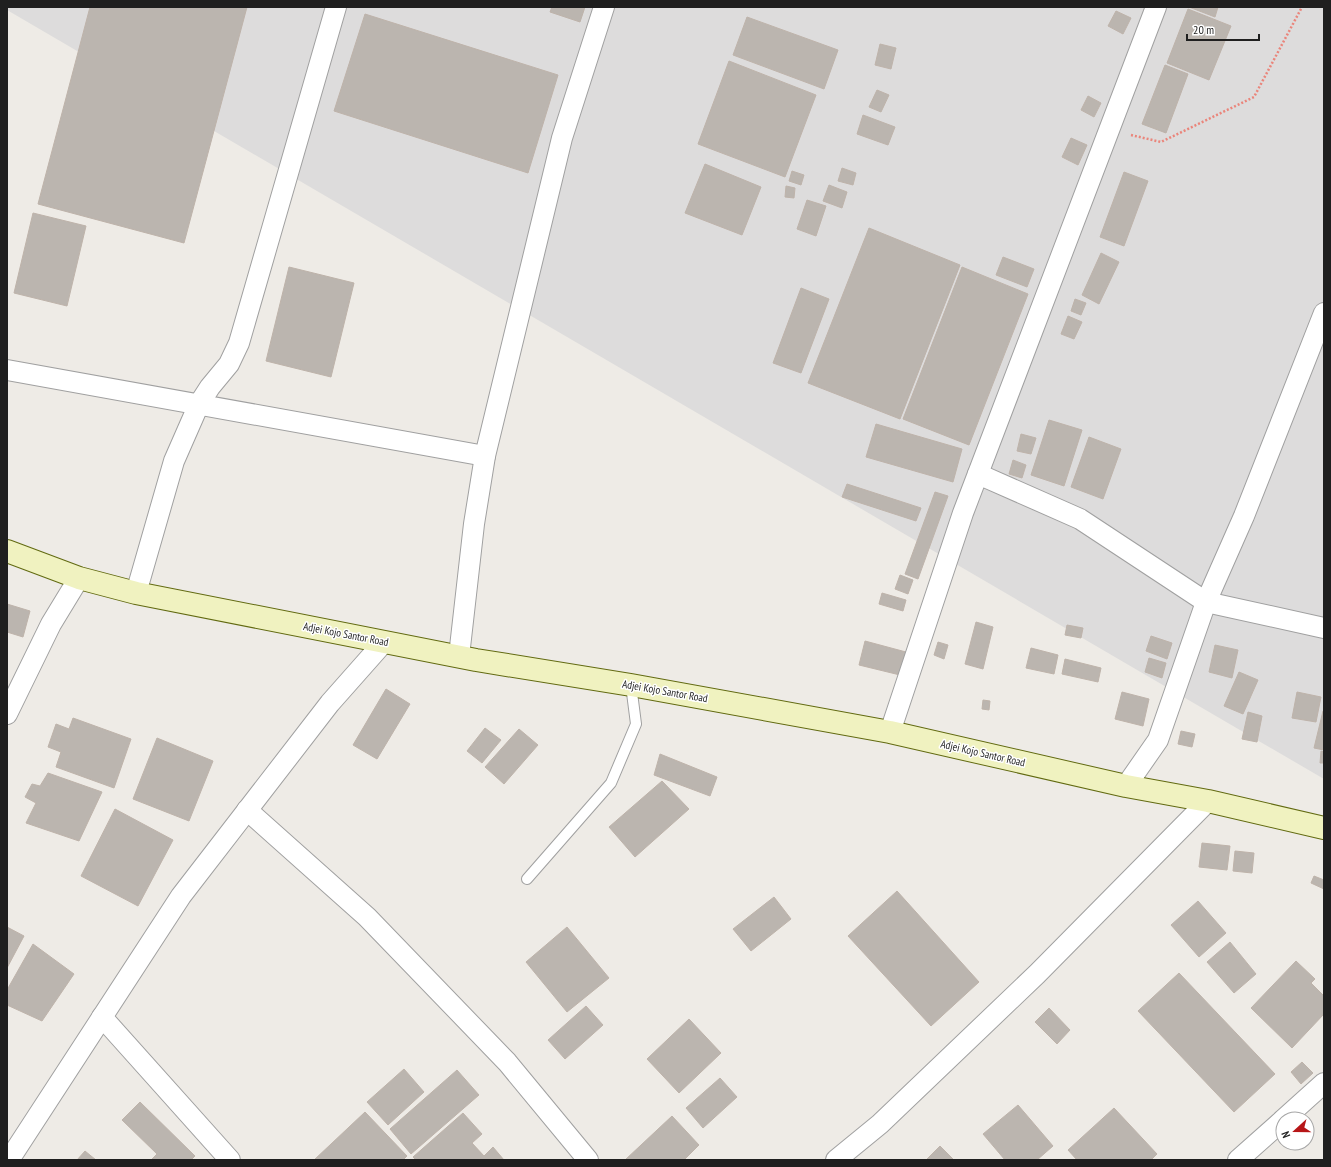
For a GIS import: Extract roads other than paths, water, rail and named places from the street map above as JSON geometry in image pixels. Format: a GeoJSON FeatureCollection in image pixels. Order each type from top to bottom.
{"type":"FeatureCollection","features":[{"type":"Feature","properties":{"kind":"street"},"geometry":{"type":"LineString","coordinates":[[136,593],[174,461],[199,404],[210,387],[229,364],[239,343],[336,7]]}},
{"type":"Feature","properties":{"kind":"street"},"geometry":{"type":"LineString","coordinates":[[458,656],[474,524],[485,456],[562,138],[604,7]]}},
{"type":"Feature","properties":{"kind":"street"},"geometry":{"type":"LineString","coordinates":[[890,732],[978,474],[1156,7]]}},
{"type":"Feature","properties":{"kind":"street"},"geometry":{"type":"LineString","coordinates":[[1126,786],[1158,740],[1206,602],[1244,516],[1324,313]]}},
{"type":"Feature","properties":{"kind":"street"},"geometry":{"type":"LineString","coordinates":[[7,370],[485,456]]}},
{"type":"Feature","properties":{"kind":"street"},"geometry":{"type":"LineString","coordinates":[[978,474],[1080,519],[1206,602],[1324,628]]}},
{"type":"Feature","properties":{"kind":"street","name":"Adjei Kojo Santor Road"},"geometry":{"type":"LineString","coordinates":[[7,551],[79,578],[136,593],[458,656],[631,685],[890,732],[1126,786],[1208,801],[1324,828]]}},
{"type":"Feature","properties":{"kind":"street"},"geometry":{"type":"LineString","coordinates":[[7,714],[51,624],[79,578]]}},
{"type":"Feature","properties":{"kind":"street"},"geometry":{"type":"LineString","coordinates":[[9,1160],[181,896],[330,703],[384,642]]}},
{"type":"Feature","properties":{"kind":"street"},"geometry":{"type":"LineString","coordinates":[[836,1160],[880,1124],[1037,974],[1208,801]]}},
{"type":"Feature","properties":{"kind":"street"},"geometry":{"type":"LineString","coordinates":[[247,810],[373,923],[507,1062],[588,1160]]}},
{"type":"Feature","properties":{"kind":"street"},"geometry":{"type":"LineString","coordinates":[[102,1017],[230,1160]]}},
{"type":"Feature","properties":{"kind":"street"},"geometry":{"type":"LineString","coordinates":[[1292,1111],[1324,1083]]}},
{"type":"Feature","properties":{"kind":"street"},"geometry":{"type":"LineString","coordinates":[[1238,1160],[1275,1126]]}},
{"type":"Feature","properties":{"kind":"lane"},"geometry":{"type":"LineString","coordinates":[[527,879],[612,783],[636,724],[631,685]]}}]}
